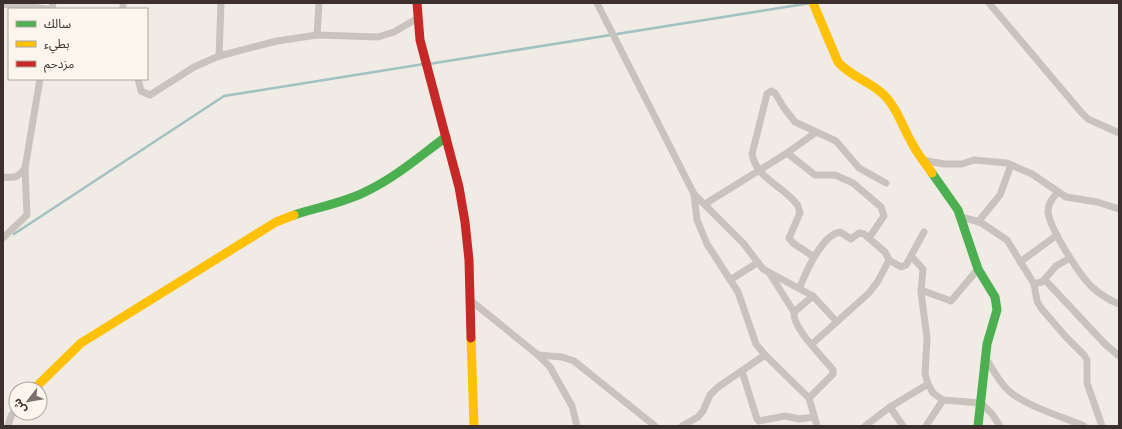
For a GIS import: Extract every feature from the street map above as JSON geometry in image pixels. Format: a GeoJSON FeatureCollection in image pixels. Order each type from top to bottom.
{"type":"FeatureCollection","features":[{"type":"Feature","properties":{"kind":"street"},"geometry":{"type":"LineString","coordinates":[[219,56],[221,3]]}},
{"type":"Feature","properties":{"kind":"street"},"geometry":{"type":"LineString","coordinates":[[317,35],[319,3]]}},
{"type":"Feature","properties":{"kind":"street"},"geometry":{"type":"LineString","coordinates":[[417,3],[420,40],[459,187],[465,222],[470,300],[474,426]]}},
{"type":"Feature","properties":{"kind":"street"},"geometry":{"type":"LineString","coordinates":[[597,3],[694,194],[743,243],[757,263],[770,274],[800,288],[813,296],[837,322]]}},
{"type":"Feature","properties":{"kind":"street"},"geometry":{"type":"LineString","coordinates":[[813,3],[838,62],[844,70],[884,95],[893,107],[922,160],[939,181],[961,217],[978,269],[995,297],[997,304],[995,319],[988,338],[978,426]]}},
{"type":"Feature","properties":{"kind":"street"},"geometry":{"type":"LineString","coordinates":[[989,3],[1081,112],[1088,119],[1119,133]]}},
{"type":"Feature","properties":{"kind":"street"},"geometry":{"type":"LineString","coordinates":[[3,4],[39,8]]}},
{"type":"Feature","properties":{"kind":"street"},"geometry":{"type":"LineString","coordinates":[[138,80],[141,91],[150,95],[194,67],[219,56],[277,40],[317,35],[378,37],[394,32],[418,18]]}},
{"type":"Feature","properties":{"kind":"street"},"geometry":{"type":"LineString","coordinates":[[3,238],[27,215],[25,168],[40,80]]}},
{"type":"Feature","properties":{"kind":"street"},"geometry":{"type":"LineString","coordinates":[[814,257],[793,243],[789,238],[800,213],[798,206],[758,171],[752,154],[767,94],[771,91],[775,93],[795,122],[815,133],[836,141],[859,168],[886,183]]}},
{"type":"Feature","properties":{"kind":"street"},"geometry":{"type":"LineString","coordinates":[[704,204],[787,153],[815,133]]}},
{"type":"Feature","properties":{"kind":"street"},"geometry":{"type":"LineString","coordinates":[[42,381],[82,343],[108,325],[276,222],[292,214],[354,197],[371,189],[446,137]]}},
{"type":"Feature","properties":{"kind":"street"},"geometry":{"type":"LineString","coordinates":[[787,153],[815,175],[836,175],[853,183],[881,207],[884,216],[869,238]]}},
{"type":"Feature","properties":{"kind":"street"},"geometry":{"type":"LineString","coordinates":[[922,160],[944,164],[962,164],[974,160],[991,161],[1011,165],[1032,174],[1066,198],[1097,202],[1119,209]]}},
{"type":"Feature","properties":{"kind":"street"},"geometry":{"type":"LineString","coordinates":[[978,222],[1000,195],[1011,165]]}},
{"type":"Feature","properties":{"kind":"street"},"geometry":{"type":"LineString","coordinates":[[3,177],[14,178],[20,175],[25,168]]}},
{"type":"Feature","properties":{"kind":"street"},"geometry":{"type":"LineString","coordinates":[[1058,192],[1051,201],[1048,210],[1057,235],[1070,258],[1092,286],[1109,299],[1119,304]]}},
{"type":"Feature","properties":{"kind":"street"},"geometry":{"type":"LineString","coordinates":[[694,194],[697,220],[707,244],[730,280],[744,306],[751,333],[765,355],[809,398],[817,426]]}},
{"type":"Feature","properties":{"kind":"street"},"geometry":{"type":"LineString","coordinates":[[961,217],[978,222],[1007,240],[1034,284],[1037,301],[1041,308],[1087,360],[1087,383],[1102,426]]}},
{"type":"Feature","properties":{"kind":"street"},"geometry":{"type":"LineString","coordinates":[[800,288],[814,257],[831,236],[838,232],[851,239],[861,233],[885,252],[889,260],[904,267],[924,232]]}},
{"type":"Feature","properties":{"kind":"street"},"geometry":{"type":"LineString","coordinates":[[1020,262],[1057,235]]}},
{"type":"Feature","properties":{"kind":"street"},"geometry":{"type":"LineString","coordinates":[[911,256],[923,269],[921,290],[927,338],[925,374],[928,384],[933,393],[944,400],[981,403],[992,414],[1000,426]]}},
{"type":"Feature","properties":{"kind":"street"},"geometry":{"type":"LineString","coordinates":[[1034,284],[1045,280],[1056,266],[1070,258]]}},
{"type":"Feature","properties":{"kind":"street"},"geometry":{"type":"LineString","coordinates":[[812,344],[869,293],[878,281],[889,260]]}},
{"type":"Feature","properties":{"kind":"street"},"geometry":{"type":"LineString","coordinates":[[730,280],[757,263]]}},
{"type":"Feature","properties":{"kind":"street"},"geometry":{"type":"LineString","coordinates":[[921,290],[951,301],[978,269]]}},
{"type":"Feature","properties":{"kind":"street"},"geometry":{"type":"LineString","coordinates":[[770,274],[794,312],[794,322],[834,372],[809,398]]}},
{"type":"Feature","properties":{"kind":"street"},"geometry":{"type":"LineString","coordinates":[[1045,280],[1105,344],[1119,356]]}},
{"type":"Feature","properties":{"kind":"street"},"geometry":{"type":"LineString","coordinates":[[794,312],[813,296]]}},
{"type":"Feature","properties":{"kind":"street"},"geometry":{"type":"LineString","coordinates":[[470,300],[538,355],[550,367],[572,406],[577,426]]}},
{"type":"Feature","properties":{"kind":"street"},"geometry":{"type":"LineString","coordinates":[[538,355],[562,357],[574,362],[655,426]]}},
{"type":"Feature","properties":{"kind":"street"},"geometry":{"type":"LineString","coordinates":[[682,426],[698,417],[703,411],[710,395],[718,387],[765,355]]}},
{"type":"Feature","properties":{"kind":"street"},"geometry":{"type":"LineString","coordinates":[[986,359],[1008,390],[1015,395],[1028,403],[1084,426]]}},
{"type":"Feature","properties":{"kind":"street"},"geometry":{"type":"LineString","coordinates":[[742,371],[757,419],[759,421],[785,416],[800,419],[814,417]]}},
{"type":"Feature","properties":{"kind":"street"},"geometry":{"type":"LineString","coordinates":[[865,426],[890,407],[928,384]]}},
{"type":"Feature","properties":{"kind":"street"},"geometry":{"type":"LineString","coordinates":[[926,426],[944,400]]}},
{"type":"Feature","properties":{"kind":"street"},"geometry":{"type":"LineString","coordinates":[[890,407],[903,426]]}},
{"type":"Feature","properties":{"kind":"waterway"},"geometry":{"type":"LineString","coordinates":[[429,64],[811,3]]}},
{"type":"Feature","properties":{"kind":"waterway"},"geometry":{"type":"LineString","coordinates":[[14,234],[224,96],[424,64]]}},
{"type":"Feature","properties":{"kind":"traffic: fast"},"geometry":{"type":"LineString","coordinates":[[294,215],[340,202],[367,191],[398,173],[446,137]]}},
{"type":"Feature","properties":{"kind":"traffic: fast"},"geometry":{"type":"LineString","coordinates":[[932,173],[958,210],[978,269],[995,297],[997,310],[987,344],[978,426]]}},
{"type":"Feature","properties":{"kind":"traffic: slow"},"geometry":{"type":"LineString","coordinates":[[813,3],[838,62],[848,71],[878,89],[888,99],[909,139],[932,173]]}},
{"type":"Feature","properties":{"kind":"traffic: slow"},"geometry":{"type":"LineString","coordinates":[[42,381],[81,343],[276,222],[294,215]]}},
{"type":"Feature","properties":{"kind":"traffic: slow"},"geometry":{"type":"LineString","coordinates":[[471,338],[474,426]]}},
{"type":"Feature","properties":{"kind":"traffic: jam"},"geometry":{"type":"LineString","coordinates":[[417,3],[420,40],[459,187],[465,222],[469,260],[471,338]]}}]}
